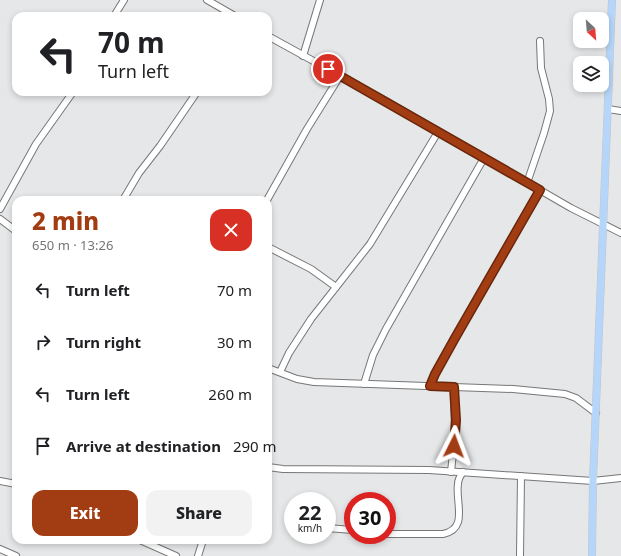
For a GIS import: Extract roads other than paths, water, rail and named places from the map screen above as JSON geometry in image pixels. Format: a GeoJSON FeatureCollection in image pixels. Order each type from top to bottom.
{"type":"FeatureCollection","features":[{"type":"Feature","properties":{"kind":"main road"},"geometry":{"type":"LineString","coordinates":[[592,556],[593,481],[612,0]]}},
{"type":"Feature","properties":{"kind":"street"},"geometry":{"type":"LineString","coordinates":[[116,12],[124,0]]}},
{"type":"Feature","properties":{"kind":"street"},"geometry":{"type":"LineString","coordinates":[[207,0],[228,12]]}},
{"type":"Feature","properties":{"kind":"street"},"geometry":{"type":"LineString","coordinates":[[303,56],[320,0]]}},
{"type":"Feature","properties":{"kind":"street"},"geometry":{"type":"LineString","coordinates":[[272,38],[540,190],[621,233]]}},
{"type":"Feature","properties":{"kind":"street"},"geometry":{"type":"LineString","coordinates":[[528,183],[550,111],[549,99],[541,68],[540,41]]}},
{"type":"Feature","properties":{"kind":"street"},"geometry":{"type":"LineString","coordinates":[[269,196],[307,129],[340,76]]}},
{"type":"Feature","properties":{"kind":"street"},"geometry":{"type":"LineString","coordinates":[[0,209],[36,144],[70,96]]}},
{"type":"Feature","properties":{"kind":"street"},"geometry":{"type":"LineString","coordinates":[[126,196],[139,173],[160,146],[194,96]]}},
{"type":"Feature","properties":{"kind":"street"},"geometry":{"type":"LineString","coordinates":[[608,109],[621,111]]}},
{"type":"Feature","properties":{"kind":"street"},"geometry":{"type":"LineString","coordinates":[[280,372],[289,353],[311,319],[370,244],[438,132]]}},
{"type":"Feature","properties":{"kind":"street"},"geometry":{"type":"LineString","coordinates":[[364,384],[373,355],[384,334],[484,158]]}},
{"type":"Feature","properties":{"kind":"street"},"geometry":{"type":"LineString","coordinates":[[430,386],[455,338],[540,190]]}},
{"type":"Feature","properties":{"kind":"street"},"geometry":{"type":"LineString","coordinates":[[0,219],[12,227]]}},
{"type":"Feature","properties":{"kind":"street"},"geometry":{"type":"LineString","coordinates":[[272,248],[311,269],[336,287]]}},
{"type":"Feature","properties":{"kind":"street"},"geometry":{"type":"LineString","coordinates":[[272,369],[305,381],[519,389],[565,394],[576,398],[596,413]]}},
{"type":"Feature","properties":{"kind":"street"},"geometry":{"type":"LineString","coordinates":[[451,472],[455,434],[454,387]]}},
{"type":"Feature","properties":{"kind":"street"},"geometry":{"type":"LineString","coordinates":[[272,468],[283,469],[429,470],[593,481],[621,478]]}},
{"type":"Feature","properties":{"kind":"street"},"geometry":{"type":"LineString","coordinates":[[396,534],[443,534],[452,532],[456,528],[459,520],[458,482],[462,472]]}},
{"type":"Feature","properties":{"kind":"street"},"geometry":{"type":"LineString","coordinates":[[520,556],[521,476]]}},
{"type":"Feature","properties":{"kind":"street"},"geometry":{"type":"LineString","coordinates":[[0,481],[12,483]]}},
{"type":"Feature","properties":{"kind":"street"},"geometry":{"type":"LineString","coordinates":[[149,544],[176,556]]}},
{"type":"Feature","properties":{"kind":"street"},"geometry":{"type":"LineString","coordinates":[[198,556],[202,544]]}},
{"type":"Feature","properties":{"kind":"street"},"geometry":{"type":"LineString","coordinates":[[0,549],[16,556]]}}]}
